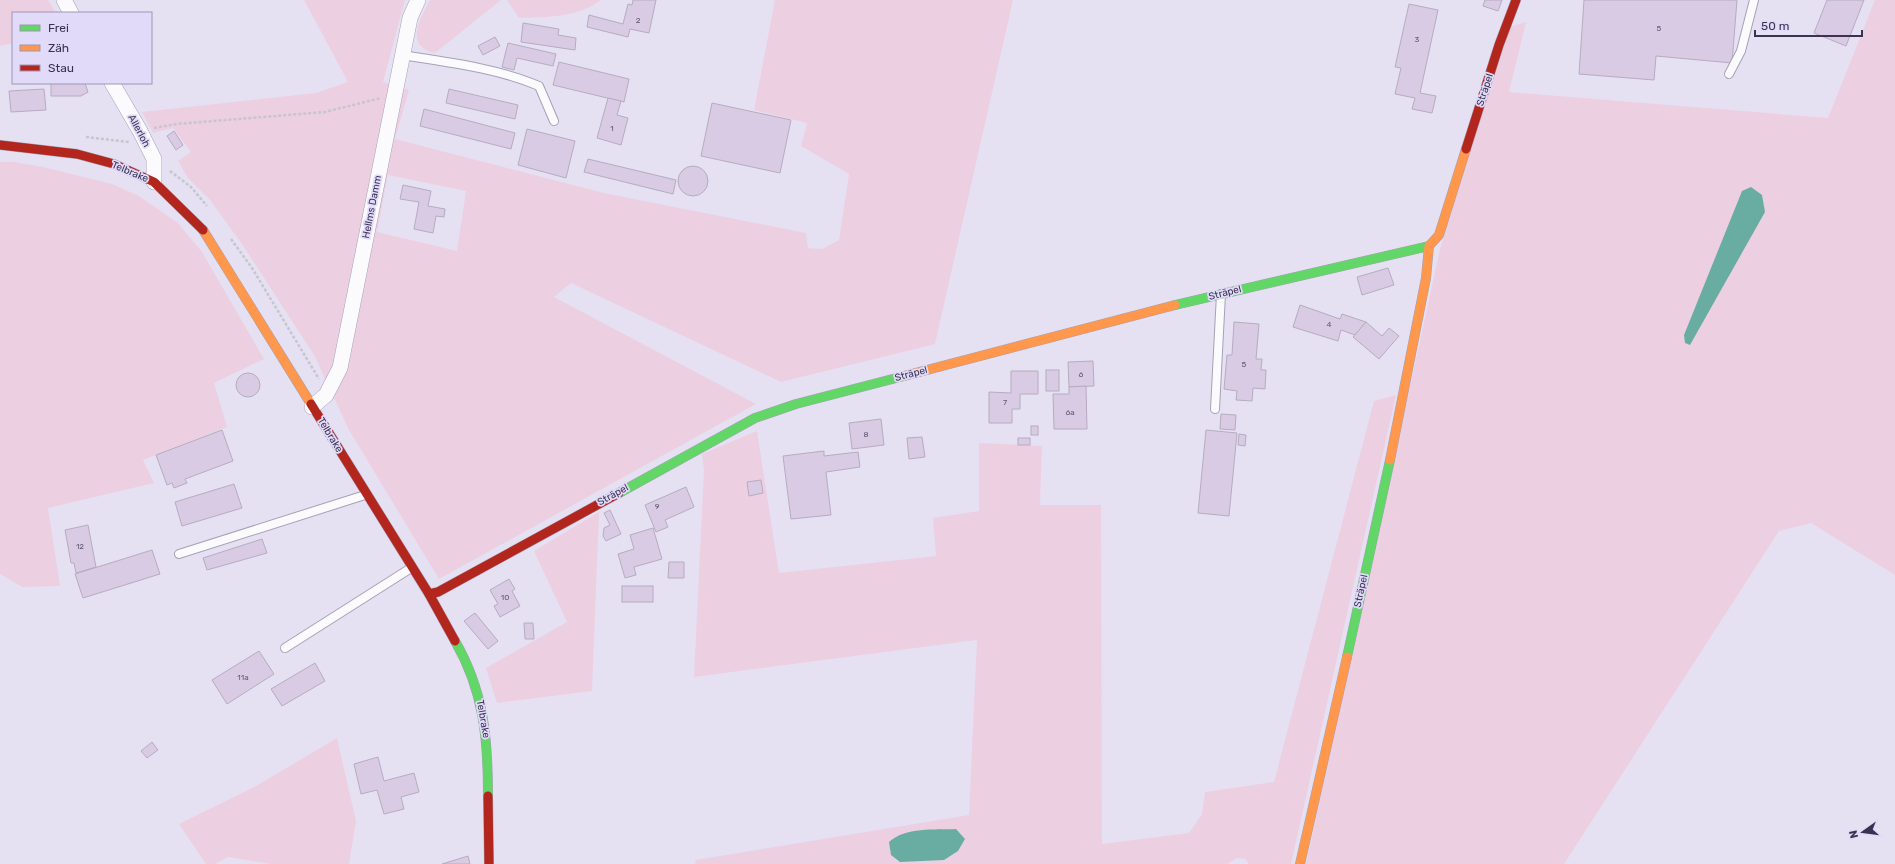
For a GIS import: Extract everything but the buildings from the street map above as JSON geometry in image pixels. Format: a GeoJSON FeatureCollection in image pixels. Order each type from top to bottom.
{"type":"FeatureCollection","features":[{"type":"Feature","properties":{"kind":"street"},"geometry":{"type":"LineString","coordinates":[[64,0],[70,12]]}},
{"type":"Feature","properties":{"kind":"street","name":"Hellms Damm"},"geometry":{"type":"LineString","coordinates":[[312,407],[326,395],[340,368],[402,55],[410,18],[418,0]]}},
{"type":"Feature","properties":{"kind":"street","name":"Sträpel"},"geometry":{"type":"LineString","coordinates":[[429,594],[445,588],[755,418],[796,404],[1222,293],[1429,246],[1439,235],[1499,45],[1516,0]]}},
{"type":"Feature","properties":{"kind":"street","name":"Allerloh"},"geometry":{"type":"LineString","coordinates":[[113,84],[140,131],[154,160],[154,182]]}},
{"type":"Feature","properties":{"kind":"street","name":"Telbrake"},"geometry":{"type":"LineString","coordinates":[[0,145],[77,154],[114,164],[154,182],[201,228],[429,594],[467,661],[480,699],[485,726],[488,754],[489,864]]}},
{"type":"Feature","properties":{"kind":"street","name":"Sträpel"},"geometry":{"type":"LineString","coordinates":[[1300,864],[1402,401],[1426,278],[1429,246]]}},
{"type":"Feature","properties":{"kind":"lane"},"geometry":{"type":"LineString","coordinates":[[1729,74],[1741,51],[1754,0]]}},
{"type":"Feature","properties":{"kind":"lane"},"geometry":{"type":"LineString","coordinates":[[402,55],[476,68],[523,79],[539,86],[554,121]]}},
{"type":"Feature","properties":{"kind":"lane"},"geometry":{"type":"LineString","coordinates":[[1215,409],[1222,293]]}},
{"type":"Feature","properties":{"kind":"lane"},"geometry":{"type":"LineString","coordinates":[[179,554],[340,505],[366,495]]}},
{"type":"Feature","properties":{"kind":"lane"},"geometry":{"type":"LineString","coordinates":[[285,648],[412,568]]}},
{"type":"Feature","properties":{"kind":"path"},"geometry":{"type":"LineString","coordinates":[[140,131],[176,124],[325,112],[367,100],[394,96]]}},
{"type":"Feature","properties":{"kind":"shaded area"},"geometry":{"type":"Polygon","coordinates":[[[0,0],[48,0],[55,12],[12,12],[12,43],[0,46],[0,0]]]}},
{"type":"Feature","properties":{"kind":"shaded area"},"geometry":{"type":"Polygon","coordinates":[[[304,0],[405,0],[383,82],[409,90],[395,139],[604,193],[806,233],[808,248],[822,249],[839,240],[849,174],[801,146],[807,123],[754,110],[775,0],[1013,0],[935,344],[781,382],[571,283],[554,297],[756,404],[439,579],[349,430],[314,355],[242,244],[210,200],[188,178],[178,161],[191,152],[173,128],[153,133],[142,112],[316,93],[348,82],[304,0]],[[388,175],[377,232],[457,251],[466,191],[388,175]]]}},
{"type":"Feature","properties":{"kind":"shaded area"},"geometry":{"type":"Polygon","coordinates":[[[430,0],[501,0],[435,53],[425,49],[417,38],[419,23],[430,0]]]}},
{"type":"Feature","properties":{"kind":"shaded area"},"geometry":{"type":"Polygon","coordinates":[[[507,0],[601,0],[592,6],[572,13],[551,17],[519,18],[507,0]]]}},
{"type":"Feature","properties":{"kind":"shaded area"},"geometry":{"type":"Polygon","coordinates":[[[1875,0],[1895,0],[1895,575],[1811,523],[1779,531],[1564,864],[1306,864],[1440,249],[1509,27],[1526,22],[1509,92],[1828,118],[1875,0]],[[1742,191],[1684,335],[1690,344],[1698,330],[1742,191]]]}},
{"type":"Feature","properties":{"kind":"shaded area"},"geometry":{"type":"Polygon","coordinates":[[[0,162],[14,162],[43,167],[112,184],[139,196],[178,223],[202,252],[264,359],[214,383],[227,427],[143,460],[154,483],[48,508],[60,586],[22,587],[0,574],[0,162]]]}},
{"type":"Feature","properties":{"kind":"shaded area"},"geometry":{"type":"Polygon","coordinates":[[[1751,187],[1762,195],[1765,212],[1690,345],[1685,343],[1684,335],[1742,191],[1751,187]]]}},
{"type":"Feature","properties":{"kind":"shaded area"},"geometry":{"type":"Polygon","coordinates":[[[1396,395],[1291,864],[1249,864],[1245,859],[1237,858],[1227,864],[695,864],[696,860],[969,815],[977,640],[694,677],[704,470],[702,454],[757,431],[779,573],[936,556],[933,518],[979,511],[979,443],[1042,446],[1040,505],[1101,505],[1102,844],[1189,833],[1202,814],[1205,792],[1274,782],[1374,401],[1396,395]],[[956,829],[910,832],[924,860],[944,860],[956,829]]]}},
{"type":"Feature","properties":{"kind":"shaded area"},"geometry":{"type":"Polygon","coordinates":[[[599,512],[592,691],[497,703],[486,668],[567,622],[534,551],[599,512]]]}},
{"type":"Feature","properties":{"kind":"shaded area"},"geometry":{"type":"Polygon","coordinates":[[[337,738],[356,821],[349,864],[271,864],[228,857],[215,864],[206,864],[179,824],[256,786],[337,738]]]}},
{"type":"Feature","properties":{"kind":"shaded area"},"geometry":{"type":"Polygon","coordinates":[[[956,829],[965,839],[958,851],[944,860],[900,862],[891,855],[889,842],[903,834],[921,830],[956,829]]]}},
{"type":"Feature","properties":{"kind":"traffic: fast"},"geometry":{"type":"LineString","coordinates":[[1175,305],[1429,246]]}},
{"type":"Feature","properties":{"kind":"traffic: fast"},"geometry":{"type":"LineString","coordinates":[[619,493],[755,418],[796,404],[904,376]]}},
{"type":"Feature","properties":{"kind":"traffic: fast"},"geometry":{"type":"LineString","coordinates":[[1347,657],[1390,460]]}},
{"type":"Feature","properties":{"kind":"traffic: fast"},"geometry":{"type":"LineString","coordinates":[[455,641],[465,660],[478,697],[485,735],[488,796]]}},
{"type":"Feature","properties":{"kind":"traffic: slow"},"geometry":{"type":"LineString","coordinates":[[1390,460],[1426,278],[1429,246],[1439,235],[1466,149]]}},
{"type":"Feature","properties":{"kind":"traffic: slow"},"geometry":{"type":"LineString","coordinates":[[203,230],[311,404]]}},
{"type":"Feature","properties":{"kind":"traffic: slow"},"geometry":{"type":"LineString","coordinates":[[904,376],[1175,305]]}},
{"type":"Feature","properties":{"kind":"traffic: slow"},"geometry":{"type":"LineString","coordinates":[[1300,864],[1347,657]]}},
{"type":"Feature","properties":{"kind":"traffic: jam"},"geometry":{"type":"LineString","coordinates":[[1466,149],[1499,45],[1516,0]]}},
{"type":"Feature","properties":{"kind":"traffic: jam"},"geometry":{"type":"LineString","coordinates":[[0,145],[77,154],[114,164],[154,182],[203,230]]}},
{"type":"Feature","properties":{"kind":"traffic: jam"},"geometry":{"type":"LineString","coordinates":[[311,404],[429,594],[455,641]]}},
{"type":"Feature","properties":{"kind":"traffic: jam"},"geometry":{"type":"LineString","coordinates":[[429,594],[438,592],[619,493]]}},
{"type":"Feature","properties":{"kind":"traffic: jam"},"geometry":{"type":"LineString","coordinates":[[488,796],[489,864]]}}]}
